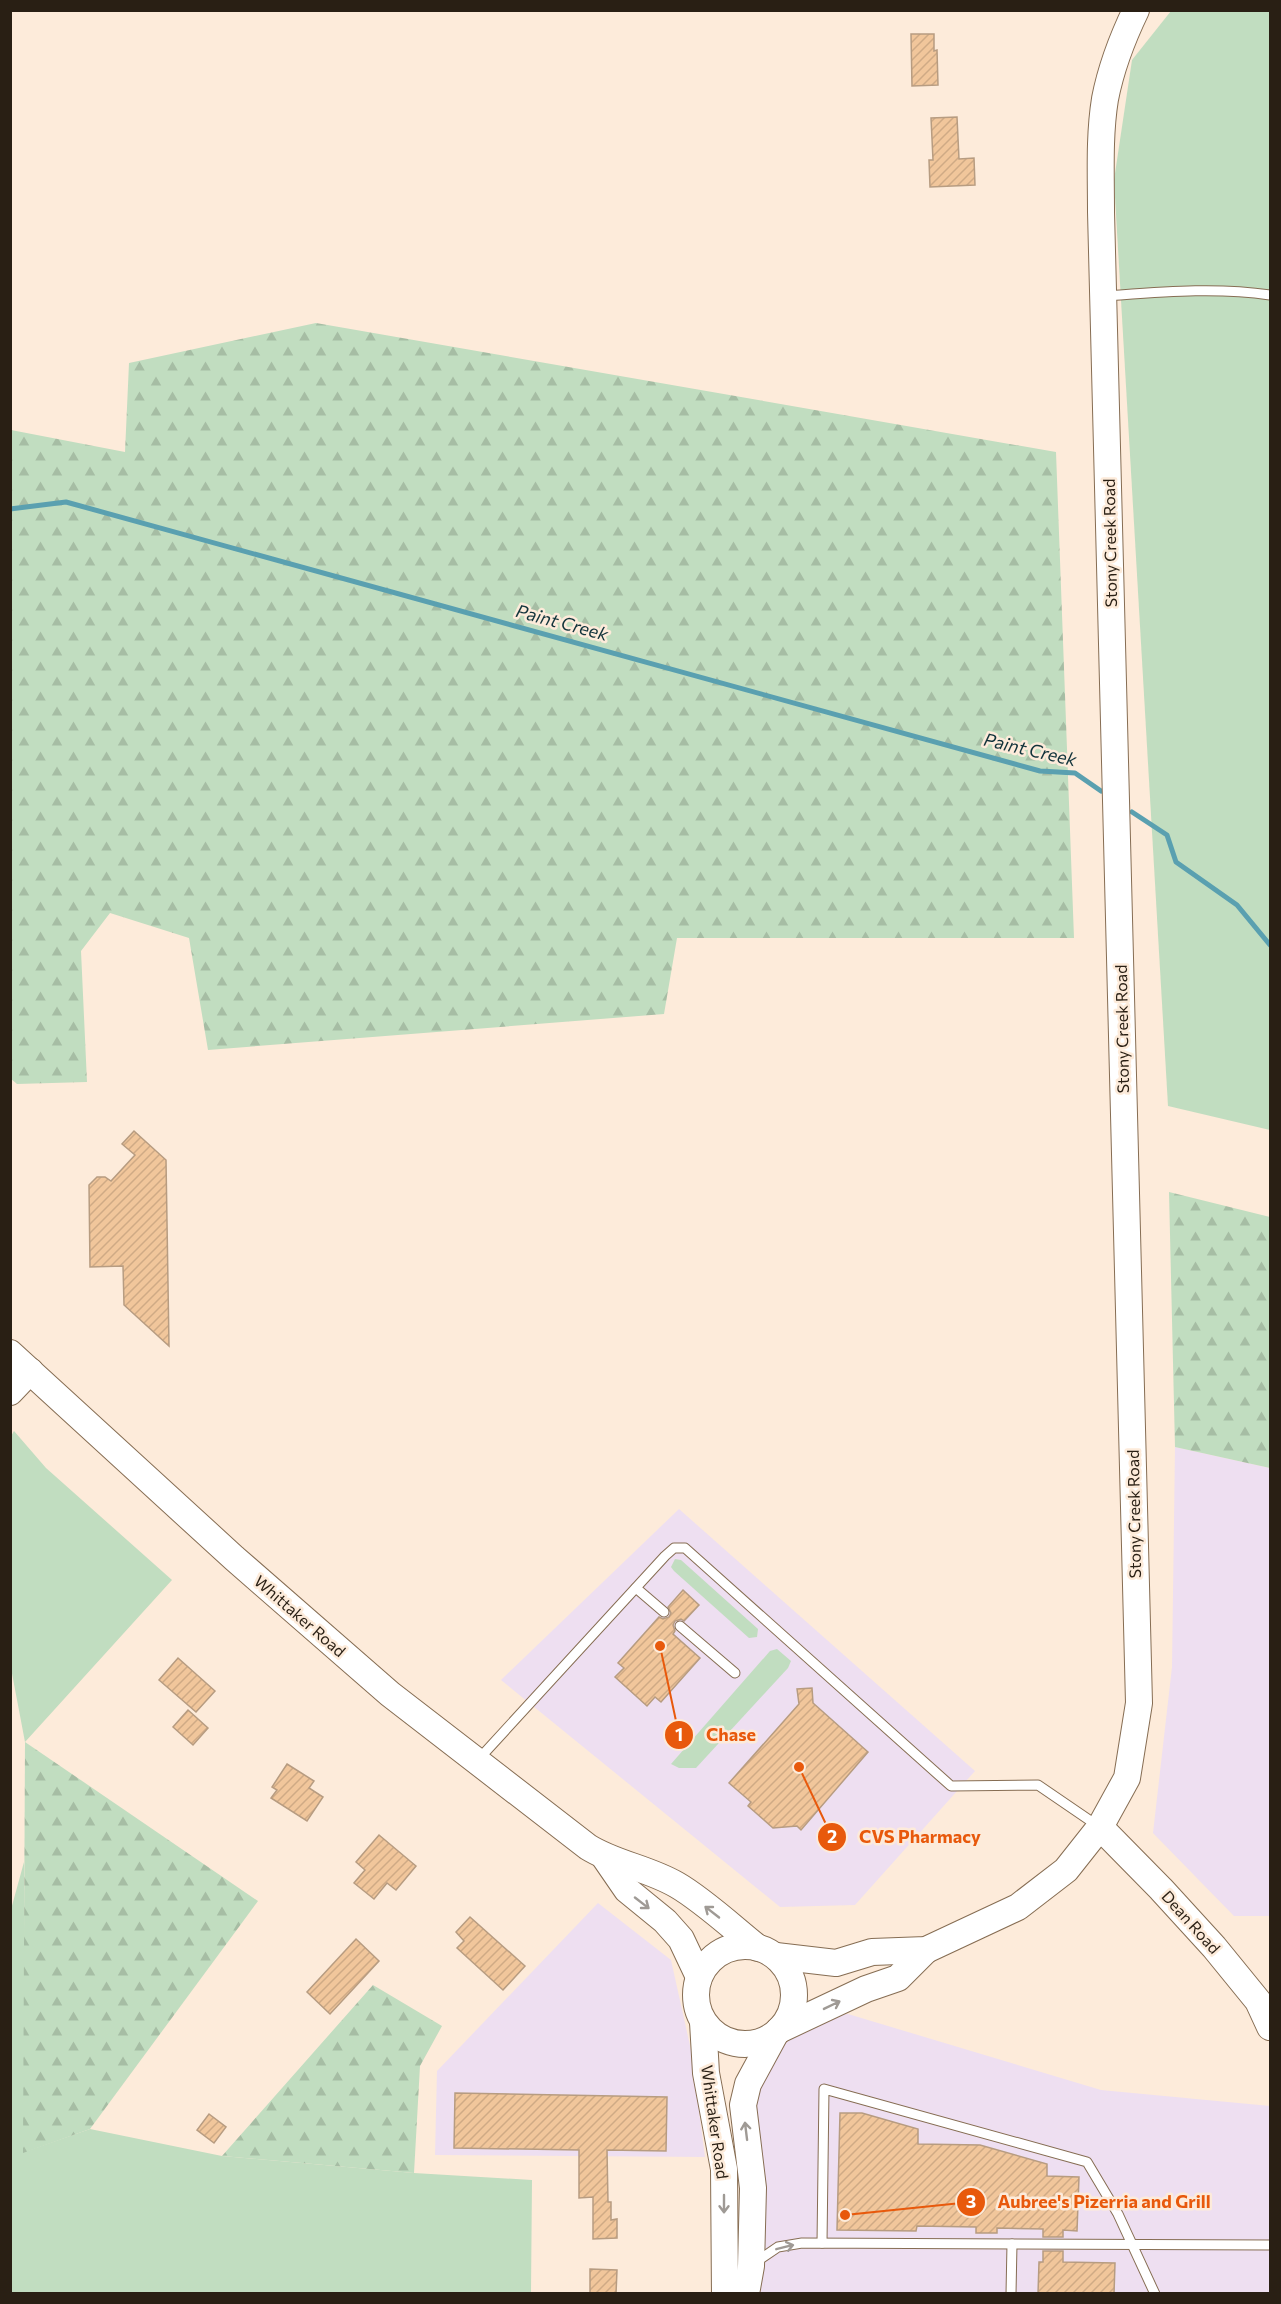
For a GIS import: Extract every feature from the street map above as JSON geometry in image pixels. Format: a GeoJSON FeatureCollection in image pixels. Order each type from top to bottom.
{"type":"FeatureCollection","features":[{"type":"Feature","properties":{"kind":"main road","name":"Stony Creek Road"},"geometry":{"type":"LineString","coordinates":[[777,2033],[866,1989],[898,1978],[926,1950],[1018,1907],[1066,1870],[1100,1827],[1127,1778],[1139,1703],[1101,153],[1105,99],[1119,47],[1136,10]]}},
{"type":"Feature","properties":{"kind":"main road","name":"Whittaker Road"},"geometry":{"type":"LineString","coordinates":[[10,1353],[286,1604],[390,1694],[476,1762],[605,1858],[627,1890],[665,1921],[681,1939],[699,1977]]}},
{"type":"Feature","properties":{"kind":"main road"},"geometry":{"type":"LineString","coordinates":[[10,1392],[30,1371]]}},
{"type":"Feature","properties":{"kind":"main road","name":"Dean Road"},"geometry":{"type":"LineString","coordinates":[[1100,1827],[1214,1947],[1258,2001],[1270,2027]]}},
{"type":"Feature","properties":{"kind":"main road","name":"Whittaker Road"},"geometry":{"type":"LineString","coordinates":[[605,1858],[639,1867],[677,1885],[767,1952]]}},
{"type":"Feature","properties":{"kind":"main road"},"geometry":{"type":"LineString","coordinates":[[733,1948],[767,1952],[790,1973],[795,1994],[790,2016],[777,2033],[747,2044],[723,2040],[703,2022],[696,2002],[699,1977],[716,1955],[733,1948]]}},
{"type":"Feature","properties":{"kind":"main road","name":"Stony Creek Road"},"geometry":{"type":"LineString","coordinates":[[767,1952],[836,1963],[872,1952],[926,1950]]}},
{"type":"Feature","properties":{"kind":"main road","name":"Whittaker Road"},"geometry":{"type":"LineString","coordinates":[[703,2022],[706,2073],[724,2169],[725,2294]]}},
{"type":"Feature","properties":{"kind":"main road","name":"Whittaker Road"},"geometry":{"type":"LineString","coordinates":[[746,2294],[752,2266],[753,2188],[743,2105],[752,2076],[777,2033]]}},
{"type":"Feature","properties":{"kind":"lane"},"geometry":{"type":"LineString","coordinates":[[1104,297],[1192,290],[1242,291],[1270,295]]}},
{"type":"Feature","properties":{"kind":"lane"},"geometry":{"type":"LineString","coordinates":[[476,1762],[674,1548],[685,1548],[951,1786],[1038,1785],[1100,1827]]}},
{"type":"Feature","properties":{"kind":"lane"},"geometry":{"type":"LineString","coordinates":[[636,1588],[664,1612]]}},
{"type":"Feature","properties":{"kind":"lane"},"geometry":{"type":"LineString","coordinates":[[680,1626],[735,1673]]}},
{"type":"Feature","properties":{"kind":"lane"},"geometry":{"type":"LineString","coordinates":[[822,2243],[824,2089],[1087,2162],[1118,2214],[1155,2294]]}},
{"type":"Feature","properties":{"kind":"lane"},"geometry":{"type":"LineString","coordinates":[[752,2266],[778,2247],[801,2243],[1270,2245]]}},
{"type":"Feature","properties":{"kind":"lane"},"geometry":{"type":"LineString","coordinates":[[1011,2294],[1012,2244]]}},
{"type":"Feature","properties":{"kind":"shaded area"},"geometry":{"type":"Polygon","coordinates":[[[1175,1447],[1270,1468],[1270,1916],[1234,1916],[1153,1833],[1172,1667],[1175,1447]]]}},
{"type":"Feature","properties":{"kind":"shaded area"},"geometry":{"type":"Polygon","coordinates":[[[679,1509],[975,1771],[855,1905],[780,1907],[501,1680],[679,1509]]]}},
{"type":"Feature","properties":{"kind":"shaded area"},"geometry":{"type":"Polygon","coordinates":[[[598,1903],[671,1960],[691,2050],[705,2157],[435,2155],[437,2071],[598,1903]]]}},
{"type":"Feature","properties":{"kind":"shaded area"},"geometry":{"type":"Polygon","coordinates":[[[848,2014],[1101,2090],[1270,2106],[1270,2293],[756,2293],[751,2096],[773,2053],[818,2017],[848,2014]]]}},
{"type":"Feature","properties":{"kind":"green space"},"geometry":{"type":"Polygon","coordinates":[[[1171,11],[1270,11],[1270,1130],[1168,1106],[1114,180],[1132,60],[1171,11]]]}},
{"type":"Feature","properties":{"kind":"green space"},"geometry":{"type":"Polygon","coordinates":[[[316,323],[1056,452],[1074,938],[677,938],[664,1014],[208,1050],[189,938],[110,913],[81,951],[87,1082],[17,1084],[10,1078],[11,430],[125,452],[129,363],[316,323]]]}},
{"type":"Feature","properties":{"kind":"green space"},"geometry":{"type":"Polygon","coordinates":[[[1169,1192],[1270,1217],[1270,1468],[1175,1447],[1169,1192]]]}},
{"type":"Feature","properties":{"kind":"green space"},"geometry":{"type":"Polygon","coordinates":[[[14,1431],[46,1468],[172,1580],[25,1742],[10,1663],[10,1438],[14,1431]]]}},
{"type":"Feature","properties":{"kind":"green space"},"geometry":{"type":"Polygon","coordinates":[[[675,1559],[681,1560],[758,1629],[757,1637],[749,1638],[674,1571],[671,1567],[675,1559]]]}},
{"type":"Feature","properties":{"kind":"green space"},"geometry":{"type":"Polygon","coordinates":[[[777,1649],[791,1661],[788,1668],[696,1768],[679,1768],[671,1764],[770,1651],[777,1649]]]}},
{"type":"Feature","properties":{"kind":"green space"},"geometry":{"type":"Polygon","coordinates":[[[25,1742],[258,1901],[90,2129],[23,2153],[25,1742]]]}},
{"type":"Feature","properties":{"kind":"green space"},"geometry":{"type":"Polygon","coordinates":[[[24,1862],[27,2151],[90,2129],[222,2156],[414,2173],[532,2180],[531,2293],[11,2294],[10,1913],[24,1862]]]}},
{"type":"Feature","properties":{"kind":"green space"},"geometry":{"type":"Polygon","coordinates":[[[373,1985],[442,2026],[420,2066],[414,2173],[222,2156],[373,1985]]]}},
{"type":"Feature","properties":{"kind":"building"},"geometry":{"type":"Polygon","coordinates":[[[911,34],[934,34],[938,85],[912,86],[911,34]]]}},
{"type":"Feature","properties":{"kind":"building"},"geometry":{"type":"Polygon","coordinates":[[[957,117],[959,159],[974,158],[975,185],[930,187],[929,160],[933,160],[931,118],[957,117]]]}},
{"type":"Feature","properties":{"kind":"building"},"geometry":{"type":"Polygon","coordinates":[[[134,1131],[166,1160],[169,1346],[124,1305],[123,1266],[90,1267],[89,1185],[97,1177],[105,1177],[111,1181],[135,1155],[122,1144],[134,1131]]]}},
{"type":"Feature","properties":{"kind":"building"},"geometry":{"type":"Polygon","coordinates":[[[683,1590],[699,1605],[684,1621],[681,1619],[675,1621],[673,1634],[700,1658],[661,1702],[655,1697],[647,1706],[615,1677],[624,1668],[618,1663],[659,1617],[663,1619],[669,1617],[671,1613],[668,1607],[683,1590]]]}},
{"type":"Feature","properties":{"kind":"building"},"geometry":{"type":"Polygon","coordinates":[[[178,1658],[215,1691],[196,1712],[159,1680],[178,1658]]]}},
{"type":"Feature","properties":{"kind":"building"},"geometry":{"type":"Polygon","coordinates":[[[812,1688],[813,1703],[868,1752],[801,1830],[797,1826],[773,1828],[748,1806],[751,1802],[729,1783],[799,1704],[797,1689],[812,1688]]]}},
{"type":"Feature","properties":{"kind":"building"},"geometry":{"type":"Polygon","coordinates":[[[188,1710],[208,1728],[193,1745],[173,1727],[188,1710]]]}},
{"type":"Feature","properties":{"kind":"building"},"geometry":{"type":"Polygon","coordinates":[[[287,1764],[314,1781],[309,1788],[323,1797],[307,1821],[271,1798],[277,1790],[272,1787],[287,1764]]]}},
{"type":"Feature","properties":{"kind":"building"},"geometry":{"type":"Polygon","coordinates":[[[379,1835],[416,1866],[396,1890],[387,1883],[374,1899],[354,1883],[365,1870],[356,1862],[379,1835]]]}},
{"type":"Feature","properties":{"kind":"building"},"geometry":{"type":"Polygon","coordinates":[[[470,1917],[525,1966],[503,1990],[457,1948],[464,1941],[456,1932],[470,1917]]]}},
{"type":"Feature","properties":{"kind":"building"},"geometry":{"type":"Polygon","coordinates":[[[356,1939],[379,1961],[330,2014],[307,1992],[356,1939]]]}},
{"type":"Feature","properties":{"kind":"building"},"geometry":{"type":"Polygon","coordinates":[[[455,2093],[667,2097],[666,2151],[607,2150],[608,2202],[611,2202],[611,2220],[617,2219],[617,2238],[593,2239],[593,2197],[579,2198],[579,2150],[454,2148],[455,2093]]]}},
{"type":"Feature","properties":{"kind":"building"},"geometry":{"type":"Polygon","coordinates":[[[840,2113],[862,2113],[918,2129],[918,2144],[980,2145],[1047,2164],[1047,2176],[1079,2177],[1077,2231],[1063,2230],[1063,2237],[1043,2237],[1043,2229],[997,2228],[997,2233],[976,2233],[976,2227],[917,2226],[916,2231],[837,2230],[840,2113]]]}},
{"type":"Feature","properties":{"kind":"building"},"geometry":{"type":"Polygon","coordinates":[[[209,2114],[226,2127],[214,2143],[197,2130],[209,2114]]]}},
{"type":"Feature","properties":{"kind":"building"},"geometry":{"type":"Polygon","coordinates":[[[1043,2251],[1063,2251],[1063,2262],[1115,2263],[1114,2294],[1038,2294],[1039,2262],[1043,2262],[1043,2251]]]}},
{"type":"Feature","properties":{"kind":"building"},"geometry":{"type":"Polygon","coordinates":[[[590,2269],[617,2270],[616,2294],[590,2294],[590,2269]]]}},
{"type":"Feature","properties":{"kind":"waterway","name":"Paint Creek"},"geometry":{"type":"LineString","coordinates":[[10,509],[66,502],[1040,771],[1075,773],[1101,791]]}},
{"type":"Feature","properties":{"kind":"waterway","name":"Paint Creek"},"geometry":{"type":"LineString","coordinates":[[1132,812],[1167,835],[1176,862],[1237,905],[1270,945]]}},
{"type":"Feature","properties":{"kind":"place","name":"Chase"},"geometry":{"type":"Point","coordinates":[660,1646]}},
{"type":"Feature","properties":{"kind":"place","name":"CVS Pharmacy"},"geometry":{"type":"Point","coordinates":[799,1767]}},
{"type":"Feature","properties":{"kind":"place","name":"Aubree's Pizerria and Grill"},"geometry":{"type":"Point","coordinates":[845,2215]}}]}
